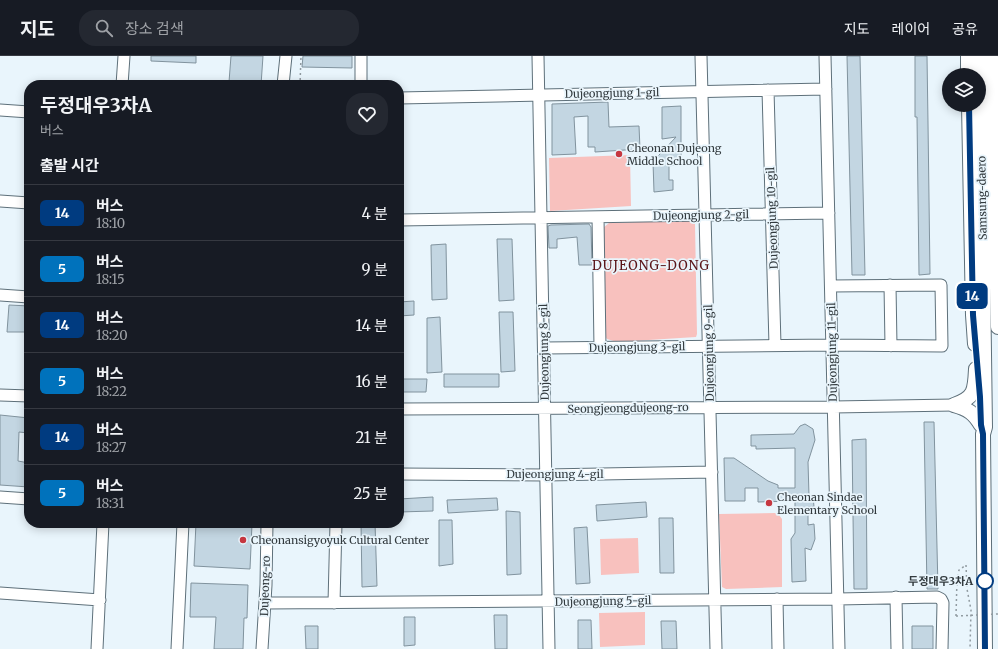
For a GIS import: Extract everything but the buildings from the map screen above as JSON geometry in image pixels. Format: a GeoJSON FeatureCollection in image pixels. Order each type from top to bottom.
{"type":"FeatureCollection","features":[{"type":"Feature","properties":{"kind":"main road"},"geometry":{"type":"LineString","coordinates":[[973,68],[980,58]]}},
{"type":"Feature","properties":{"kind":"main road","name":"Samsung-daero"},"geometry":{"type":"LineString","coordinates":[[980,58],[998,327]]}},
{"type":"Feature","properties":{"kind":"main road","name":"Samsung-daero"},"geometry":{"type":"LineString","coordinates":[[980,58],[985,427],[982,430],[985,649]]}},
{"type":"Feature","properties":{"kind":"main road"},"geometry":{"type":"LineString","coordinates":[[969,112],[973,315],[982,430]]}},
{"type":"Feature","properties":{"kind":"main road"},"geometry":{"type":"LineString","coordinates":[[954,405],[966,401],[971,397],[974,390],[976,354]]}},
{"type":"Feature","properties":{"kind":"main road"},"geometry":{"type":"LineString","coordinates":[[954,405],[970,411],[975,415],[982,430]]}},
{"type":"Feature","properties":{"kind":"street"},"geometry":{"type":"LineString","coordinates":[[122,80],[124,56]]}},
{"type":"Feature","properties":{"kind":"street"},"geometry":{"type":"LineString","coordinates":[[278,56],[285,62]]}},
{"type":"Feature","properties":{"kind":"street"},"geometry":{"type":"LineString","coordinates":[[283,80],[285,62],[289,56]]}},
{"type":"Feature","properties":{"kind":"street"},"geometry":{"type":"LineString","coordinates":[[361,56],[361,80]]}},
{"type":"Feature","properties":{"kind":"street","name":"Dujeongjung 8-gil"},"geometry":{"type":"LineString","coordinates":[[538,56],[549,649]]}},
{"type":"Feature","properties":{"kind":"street","name":"Dujeongjung 9-gil"},"geometry":{"type":"LineString","coordinates":[[701,56],[716,649]]}},
{"type":"Feature","properties":{"kind":"street","name":"Dujeongjung 11-gil"},"geometry":{"type":"LineString","coordinates":[[825,56],[839,649]]}},
{"type":"Feature","properties":{"kind":"street","name":"Dujeongjung 1-gil"},"geometry":{"type":"LineString","coordinates":[[404,98],[826,89]]}},
{"type":"Feature","properties":{"kind":"street","name":"Dujeongjung 10-gil"},"geometry":{"type":"LineString","coordinates":[[768,90],[775,345]]}},
{"type":"Feature","properties":{"kind":"street"},"geometry":{"type":"LineString","coordinates":[[0,110],[24,112]]}},
{"type":"Feature","properties":{"kind":"street"},"geometry":{"type":"LineString","coordinates":[[0,201],[24,203]]}},
{"type":"Feature","properties":{"kind":"street","name":"Dujeongjung 2-gil"},"geometry":{"type":"LineString","coordinates":[[404,220],[829,213]]}},
{"type":"Feature","properties":{"kind":"street"},"geometry":{"type":"LineString","coordinates":[[598,217],[600,347]]}},
{"type":"Feature","properties":{"kind":"street"},"geometry":{"type":"LineString","coordinates":[[890,285],[891,346]]}},
{"type":"Feature","properties":{"kind":"street","name":"Dujeongjung 3-gil"},"geometry":{"type":"LineString","coordinates":[[544,348],[832,344],[942,346],[941,285],[831,286]]}},
{"type":"Feature","properties":{"kind":"street"},"geometry":{"type":"LineString","coordinates":[[0,295],[24,297]]}},
{"type":"Feature","properties":{"kind":"street"},"geometry":{"type":"LineString","coordinates":[[0,395],[24,396]]}},
{"type":"Feature","properties":{"kind":"street","name":"Seongjeongdujeong-ro"},"geometry":{"type":"LineString","coordinates":[[404,409],[954,405]]}},
{"type":"Feature","properties":{"kind":"street","name":"Dujeongjung 4-gil"},"geometry":{"type":"LineString","coordinates":[[404,474],[546,475],[712,472]]}},
{"type":"Feature","properties":{"kind":"street"},"geometry":{"type":"LineString","coordinates":[[0,497],[24,499]]}},
{"type":"Feature","properties":{"kind":"street"},"geometry":{"type":"LineString","coordinates":[[97,649],[103,528]]}},
{"type":"Feature","properties":{"kind":"street"},"geometry":{"type":"LineString","coordinates":[[177,649],[183,528]]}},
{"type":"Feature","properties":{"kind":"street","name":"Dujeong-ro"},"geometry":{"type":"LineString","coordinates":[[262,649],[267,528]]}},
{"type":"Feature","properties":{"kind":"street"},"geometry":{"type":"LineString","coordinates":[[334,603],[336,528]]}},
{"type":"Feature","properties":{"kind":"street"},"geometry":{"type":"LineString","coordinates":[[0,593],[100,600]]}},
{"type":"Feature","properties":{"kind":"street","name":"Dujeongjung 5-gil"},"geometry":{"type":"LineString","coordinates":[[265,604],[838,599],[936,596],[941,599],[942,603],[942,649]]}},
{"type":"Feature","properties":{"kind":"street"},"geometry":{"type":"LineString","coordinates":[[896,597],[897,649]]}},
{"type":"Feature","properties":{"kind":"street"},"geometry":{"type":"LineString","coordinates":[[777,599],[778,649]]}},
{"type":"Feature","properties":{"kind":"path"},"geometry":{"type":"LineString","coordinates":[[300,80],[301,56]]}},
{"type":"Feature","properties":{"kind":"path"},"geometry":{"type":"LineString","coordinates":[[970,649],[971,610],[967,589],[966,565],[959,570],[957,579],[956,616],[998,614]]}},
{"type":"Feature","properties":{"kind":"shaded area"},"geometry":{"type":"Polygon","coordinates":[[[630,155],[631,206],[550,211],[549,158],[630,155]]]}},
{"type":"Feature","properties":{"kind":"shaded area"},"geometry":{"type":"Polygon","coordinates":[[[691,220],[695,224],[696,337],[617,342],[607,339],[605,336],[603,228],[609,223],[691,220]]]}},
{"type":"Feature","properties":{"kind":"shaded area"},"geometry":{"type":"Polygon","coordinates":[[[775,513],[782,519],[782,587],[726,589],[722,587],[719,514],[775,513]]]}},
{"type":"Feature","properties":{"kind":"shaded area"},"geometry":{"type":"Polygon","coordinates":[[[638,538],[639,573],[601,575],[600,539],[638,538]]]}},
{"type":"Feature","properties":{"kind":"shaded area"},"geometry":{"type":"Polygon","coordinates":[[[645,612],[645,645],[600,647],[599,613],[645,612]]]}},
{"type":"Feature","properties":{"kind":"bus line","name":"14"},"geometry":{"type":"LineString","coordinates":[[969,112],[973,315],[981,425],[983,434],[985,649]]}},
{"type":"Feature","properties":{"kind":"place","name":"Cheonan Dujeong Middle School"},"geometry":{"type":"Point","coordinates":[619,154]}},
{"type":"Feature","properties":{"kind":"place","name":"Cheonan Sindae Elementary School"},"geometry":{"type":"Point","coordinates":[769,503]}},
{"type":"Feature","properties":{"kind":"place","name":"Cheonansigyoyuk Cultural Center"},"geometry":{"type":"Point","coordinates":[243,540]}},
{"type":"Feature","properties":{"kind":"place","name":"두정대우3차A"},"geometry":{"type":"Point","coordinates":[985,581]}},
{"type":"Feature","properties":{"kind":"district","name":"DUJEONG-DONG"},"geometry":{"type":"Point","coordinates":[651,265]}}]}
